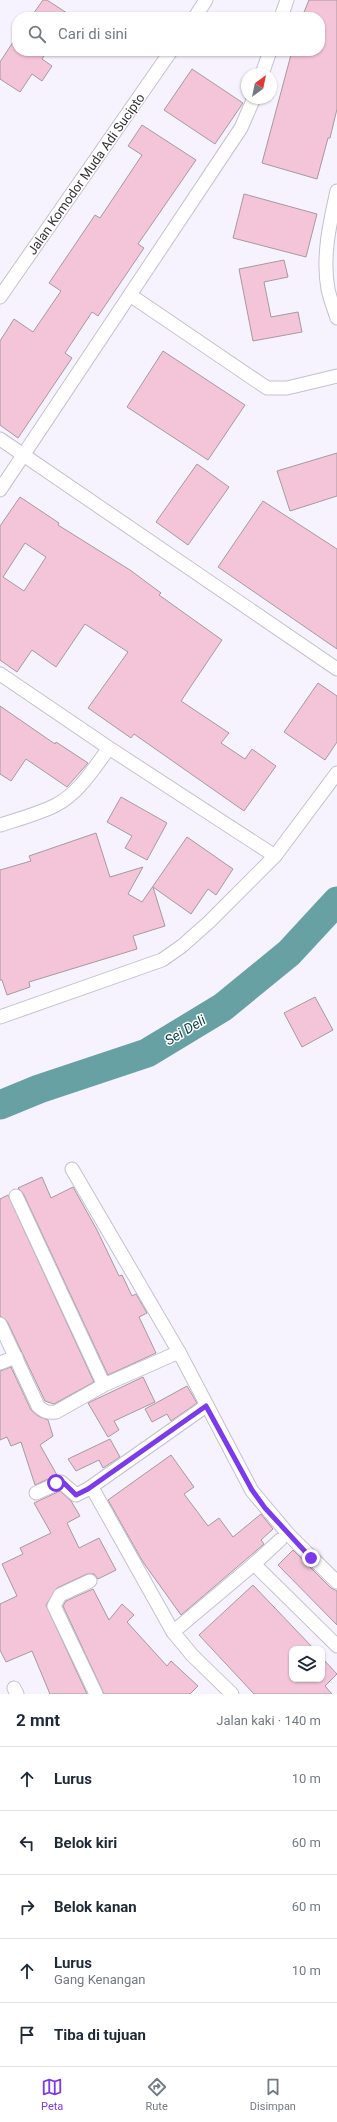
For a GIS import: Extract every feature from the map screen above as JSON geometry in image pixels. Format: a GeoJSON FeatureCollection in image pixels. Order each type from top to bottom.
{"type":"FeatureCollection","features":[{"type":"Feature","properties":{"kind":"street"},"geometry":{"type":"LineString","coordinates":[[198,12],[206,0]]}},
{"type":"Feature","properties":{"kind":"street"},"geometry":{"type":"LineString","coordinates":[[283,12],[287,0]]}},
{"type":"Feature","properties":{"kind":"street","name":"Jalan Komodor Muda Adi Sucipto"},"geometry":{"type":"LineString","coordinates":[[0,297],[168,56]]}},
{"type":"Feature","properties":{"kind":"street"},"geometry":{"type":"LineString","coordinates":[[264,68],[268,56]]}},
{"type":"Feature","properties":{"kind":"street"},"geometry":{"type":"LineString","coordinates":[[0,490],[241,128],[251,104]]}},
{"type":"Feature","properties":{"kind":"street"},"geometry":{"type":"LineString","coordinates":[[337,191],[329,224],[327,255],[328,288],[337,318]]}},
{"type":"Feature","properties":{"kind":"street"},"geometry":{"type":"LineString","coordinates":[[130,294],[268,388],[287,388],[337,376]]}},
{"type":"Feature","properties":{"kind":"street"},"geometry":{"type":"LineString","coordinates":[[0,439],[337,669]]}},
{"type":"Feature","properties":{"kind":"street"},"geometry":{"type":"LineString","coordinates":[[0,674],[109,748],[275,856]]}},
{"type":"Feature","properties":{"kind":"street"},"geometry":{"type":"LineString","coordinates":[[0,825],[57,804],[72,794],[109,748]]}},
{"type":"Feature","properties":{"kind":"street"},"geometry":{"type":"LineString","coordinates":[[0,1017],[162,960],[182,946],[209,922],[275,856],[337,773]]}},
{"type":"Feature","properties":{"kind":"street"},"geometry":{"type":"LineString","coordinates":[[72,1169],[179,1352],[206,1406],[252,1490],[284,1537],[337,1582]]}},
{"type":"Feature","properties":{"kind":"street"},"geometry":{"type":"LineString","coordinates":[[16,1196],[104,1385]]}},
{"type":"Feature","properties":{"kind":"street"},"geometry":{"type":"LineString","coordinates":[[0,1324],[38,1406],[46,1412],[56,1412],[104,1385],[179,1352]]}},
{"type":"Feature","properties":{"kind":"street"},"geometry":{"type":"LineString","coordinates":[[0,1363],[16,1357]]}},
{"type":"Feature","properties":{"kind":"street"},"geometry":{"type":"LineString","coordinates":[[36,1493],[62,1482],[76,1495],[88,1489],[206,1406]]}},
{"type":"Feature","properties":{"kind":"street"},"geometry":{"type":"LineString","coordinates":[[95,1493],[173,1632],[192,1655],[232,1694]]}},
{"type":"Feature","properties":{"kind":"street"},"geometry":{"type":"LineString","coordinates":[[173,1632],[284,1537]]}},
{"type":"Feature","properties":{"kind":"street"},"geometry":{"type":"LineString","coordinates":[[254,1564],[337,1646]]}},
{"type":"Feature","properties":{"kind":"street"},"geometry":{"type":"LineString","coordinates":[[90,1581],[60,1595],[54,1606],[96,1694]]}},
{"type":"Feature","properties":{"kind":"building"},"geometry":{"type":"Polygon","coordinates":[[[43,0],[47,0],[65,12],[35,12],[43,0]]]}},
{"type":"Feature","properties":{"kind":"building"},"geometry":{"type":"Polygon","coordinates":[[[309,0],[337,0],[337,109],[330,138],[328,138],[317,179],[262,163],[291,56],[325,56],[325,12],[304,12],[309,0]]]}},
{"type":"Feature","properties":{"kind":"building"},"geometry":{"type":"Polygon","coordinates":[[[12,44],[12,56],[44,56],[42,59],[52,66],[42,81],[32,74],[20,92],[0,79],[0,62],[12,44]]]}},
{"type":"Feature","properties":{"kind":"building"},"geometry":{"type":"Polygon","coordinates":[[[192,69],[242,104],[215,144],[164,110],[192,69]]]}},
{"type":"Feature","properties":{"kind":"building"},"geometry":{"type":"Polygon","coordinates":[[[142,125],[196,160],[138,244],[144,248],[98,316],[92,312],[65,353],[72,358],[18,438],[0,425],[0,341],[14,319],[33,332],[61,291],[49,283],[95,215],[100,218],[142,155],[128,146],[142,125]]]}},
{"type":"Feature","properties":{"kind":"building"},"geometry":{"type":"Polygon","coordinates":[[[244,194],[317,214],[306,257],[233,238],[244,194]]]}},
{"type":"Feature","properties":{"kind":"building"},"geometry":{"type":"Polygon","coordinates":[[[284,260],[288,277],[264,282],[271,317],[298,312],[302,332],[253,341],[239,269],[284,260]]]}},
{"type":"Feature","properties":{"kind":"building"},"geometry":{"type":"Polygon","coordinates":[[[163,351],[245,405],[208,460],[127,407],[163,351]]]}},
{"type":"Feature","properties":{"kind":"building"},"geometry":{"type":"Polygon","coordinates":[[[337,453],[337,496],[290,511],[277,471],[337,453]]]}},
{"type":"Feature","properties":{"kind":"building"},"geometry":{"type":"Polygon","coordinates":[[[197,464],[229,487],[188,545],[156,522],[197,464]]]}},
{"type":"Feature","properties":{"kind":"building"},"geometry":{"type":"Polygon","coordinates":[[[20,497],[59,523],[58,525],[130,570],[161,593],[159,595],[222,640],[181,701],[229,733],[221,743],[245,759],[252,749],[276,766],[244,811],[134,734],[131,738],[88,708],[128,652],[85,624],[56,667],[32,650],[17,672],[0,660],[0,526],[20,497]],[[25,543],[3,577],[24,591],[46,557],[25,543]]]}},
{"type":"Feature","properties":{"kind":"building"},"geometry":{"type":"Polygon","coordinates":[[[263,501],[337,549],[337,649],[218,567],[263,501]]]}},
{"type":"Feature","properties":{"kind":"building"},"geometry":{"type":"Polygon","coordinates":[[[318,683],[337,696],[337,742],[325,760],[284,732],[318,683]]]}},
{"type":"Feature","properties":{"kind":"building"},"geometry":{"type":"Polygon","coordinates":[[[0,706],[55,744],[56,742],[88,763],[67,787],[26,759],[11,781],[0,774],[0,706]]]}},
{"type":"Feature","properties":{"kind":"building"},"geometry":{"type":"Polygon","coordinates":[[[121,797],[167,823],[147,860],[125,848],[132,836],[107,822],[121,797]]]}},
{"type":"Feature","properties":{"kind":"building"},"geometry":{"type":"Polygon","coordinates":[[[96,833],[110,877],[143,867],[128,894],[142,902],[187,837],[233,869],[216,895],[208,889],[191,914],[153,887],[165,926],[133,936],[137,949],[29,982],[30,987],[7,995],[2,980],[0,980],[0,870],[31,861],[29,856],[96,833]]]}},
{"type":"Feature","properties":{"kind":"building"},"geometry":{"type":"Polygon","coordinates":[[[315,997],[333,1030],[302,1047],[284,1013],[315,997]]]}},
{"type":"Feature","properties":{"kind":"building"},"geometry":{"type":"Polygon","coordinates":[[[42,1177],[51,1198],[73,1187],[97,1230],[119,1276],[122,1275],[132,1296],[136,1294],[147,1313],[139,1317],[156,1353],[108,1375],[23,1193],[18,1188],[42,1177]]]}},
{"type":"Feature","properties":{"kind":"building"},"geometry":{"type":"Polygon","coordinates":[[[8,1195],[94,1382],[54,1404],[45,1401],[7,1321],[0,1316],[0,1199],[8,1195]]]}},
{"type":"Feature","properties":{"kind":"building"},"geometry":{"type":"Polygon","coordinates":[[[11,1367],[31,1410],[38,1416],[48,1420],[53,1436],[40,1445],[57,1475],[35,1485],[21,1442],[11,1446],[7,1437],[0,1440],[0,1371],[11,1367]]]}},
{"type":"Feature","properties":{"kind":"building"},"geometry":{"type":"Polygon","coordinates":[[[143,1377],[155,1402],[114,1421],[119,1430],[108,1437],[88,1403],[143,1377]]]}},
{"type":"Feature","properties":{"kind":"building"},"geometry":{"type":"Polygon","coordinates":[[[187,1386],[197,1403],[171,1421],[167,1414],[152,1422],[145,1409],[187,1386]]]}},
{"type":"Feature","properties":{"kind":"building"},"geometry":{"type":"Polygon","coordinates":[[[110,1439],[120,1457],[103,1468],[99,1460],[76,1471],[68,1459],[110,1439]]]}},
{"type":"Feature","properties":{"kind":"building"},"geometry":{"type":"Polygon","coordinates":[[[171,1455],[194,1487],[184,1494],[208,1526],[219,1518],[233,1537],[261,1514],[273,1529],[261,1540],[264,1544],[181,1615],[143,1562],[108,1500],[171,1455]]]}},
{"type":"Feature","properties":{"kind":"building"},"geometry":{"type":"Polygon","coordinates":[[[60,1491],[71,1501],[80,1516],[67,1523],[79,1548],[99,1538],[116,1570],[98,1579],[94,1574],[87,1574],[57,1588],[46,1605],[87,1694],[50,1694],[32,1651],[6,1662],[0,1650],[0,1604],[17,1596],[2,1564],[23,1554],[20,1548],[51,1533],[34,1503],[60,1491]]]}},
{"type":"Feature","properties":{"kind":"building"},"geometry":{"type":"Polygon","coordinates":[[[293,1550],[331,1588],[337,1591],[337,1625],[278,1565],[293,1550]]]}},
{"type":"Feature","properties":{"kind":"building"},"geometry":{"type":"Polygon","coordinates":[[[253,1585],[311,1646],[289,1646],[289,1682],[325,1682],[325,1661],[337,1674],[325,1686],[332,1694],[254,1694],[199,1635],[253,1585]]]}},
{"type":"Feature","properties":{"kind":"building"},"geometry":{"type":"Polygon","coordinates":[[[93,1589],[109,1620],[122,1604],[134,1615],[127,1622],[167,1666],[171,1661],[198,1686],[190,1694],[104,1694],[63,1606],[66,1601],[93,1589]]]}},
{"type":"Feature","properties":{"kind":"waterway","name":"Sei Deli"},"geometry":{"type":"LineString","coordinates":[[0,1105],[39,1089],[147,1053],[223,1007],[289,953],[337,901]]}},
{"type":"Feature","properties":{"kind":"route"},"geometry":{"type":"LineString","coordinates":[[56,1483],[64,1483],[76,1495],[88,1489],[206,1406],[244,1479],[265,1508],[311,1558]]}}]}
